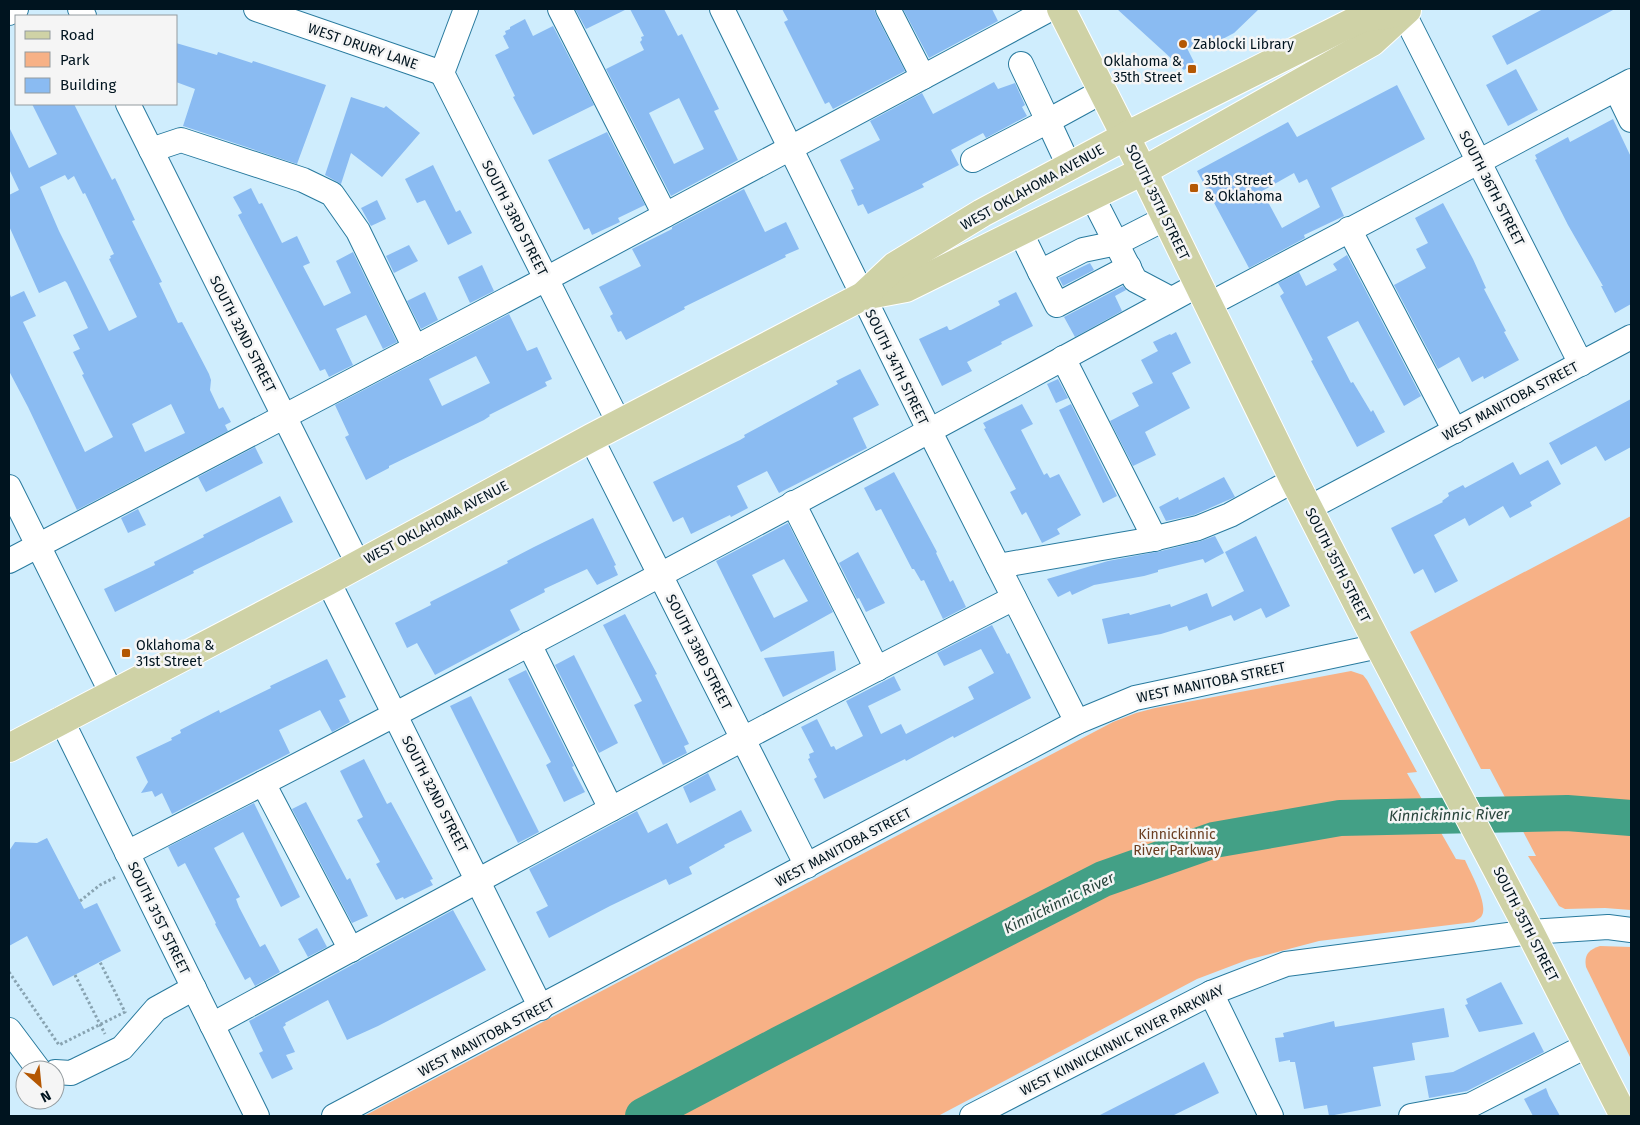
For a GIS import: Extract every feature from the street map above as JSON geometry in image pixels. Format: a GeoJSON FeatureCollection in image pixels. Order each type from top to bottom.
{"type":"FeatureCollection","features":[{"type":"Feature","properties":{"kind":"main road","name":"SOUTH 35TH STREET"},"geometry":{"type":"LineString","coordinates":[[1061,9],[1126,136],[1294,480],[1379,646],[1491,856],[1624,1116]]}},
{"type":"Feature","properties":{"kind":"main road","name":"WEST OKLAHOMA AVENUE"},"geometry":{"type":"LineString","coordinates":[[9,748],[61,719],[328,581],[591,438],[863,296],[894,266],[982,213],[1069,166],[1359,19],[1406,10]]}},
{"type":"Feature","properties":{"kind":"main road","name":"WEST OKLAHOMA AVENUE"},"geometry":{"type":"LineString","coordinates":[[863,296],[906,288],[1143,171],[1372,42],[1406,10]]}},
{"type":"Feature","properties":{"kind":"street"},"geometry":{"type":"LineString","coordinates":[[9,13],[16,9]]}},
{"type":"Feature","properties":{"kind":"street","name":"WEST DRURY LANE"},"geometry":{"type":"LineString","coordinates":[[256,9],[442,73]]}},
{"type":"Feature","properties":{"kind":"street"},"geometry":{"type":"LineString","coordinates":[[442,73],[466,9]]}},
{"type":"Feature","properties":{"kind":"street"},"geometry":{"type":"LineString","coordinates":[[560,9],[665,215]]}},
{"type":"Feature","properties":{"kind":"street","name":"SOUTH 34TH STREET"},"geometry":{"type":"LineString","coordinates":[[722,9],[929,430],[1077,722]]}},
{"type":"Feature","properties":{"kind":"street"},"geometry":{"type":"LineString","coordinates":[[888,9],[923,77]]}},
{"type":"Feature","properties":{"kind":"street"},"geometry":{"type":"LineString","coordinates":[[9,561],[546,279],[1050,9]]}},
{"type":"Feature","properties":{"kind":"street","name":"SOUTH 36TH STREET"},"geometry":{"type":"LineString","coordinates":[[1406,10],[1478,161],[1581,364]]}},
{"type":"Feature","properties":{"kind":"street"},"geometry":{"type":"LineString","coordinates":[[1021,64],[1069,166]]}},
{"type":"Feature","properties":{"kind":"street","name":"SOUTH 33RD STREET"},"geometry":{"type":"LineString","coordinates":[[442,73],[619,424]]}},
{"type":"Feature","properties":{"kind":"street"},"geometry":{"type":"LineString","coordinates":[[130,860],[263,783],[395,716],[660,575],[1171,299],[1203,295],[1349,229],[1623,85],[1631,120]]}},
{"type":"Feature","properties":{"kind":"street"},"geometry":{"type":"LineString","coordinates":[[973,160],[1103,91]]}},
{"type":"Feature","properties":{"kind":"street","name":"SOUTH 32ND STREET"},"geometry":{"type":"LineString","coordinates":[[128,105],[358,564]]}},
{"type":"Feature","properties":{"kind":"street"},"geometry":{"type":"LineString","coordinates":[[151,150],[181,140],[303,180],[332,194],[358,231],[415,348]]}},
{"type":"Feature","properties":{"kind":"street"},"geometry":{"type":"LineString","coordinates":[[1092,196],[1136,280],[1171,299]]}},
{"type":"Feature","properties":{"kind":"street"},"geometry":{"type":"LineString","coordinates":[[1040,272],[1083,250],[1117,243],[1166,218]]}},
{"type":"Feature","properties":{"kind":"street"},"geometry":{"type":"LineString","coordinates":[[1349,229],[1455,431]]}},
{"type":"Feature","properties":{"kind":"street"},"geometry":{"type":"LineString","coordinates":[[1020,231],[1057,305],[1129,267]]}},
{"type":"Feature","properties":{"kind":"street","name":"WEST MANITOBA STREET"},"geometry":{"type":"LineString","coordinates":[[1310,508],[1631,337]]}},
{"type":"Feature","properties":{"kind":"street"},"geometry":{"type":"LineString","coordinates":[[1063,358],[1155,539]]}},
{"type":"Feature","properties":{"kind":"street","name":"SOUTH 33RD STREET"},"geometry":{"type":"LineString","coordinates":[[591,438],[806,866]]}},
{"type":"Feature","properties":{"kind":"street"},"geometry":{"type":"LineString","coordinates":[[998,566],[1155,539],[1198,528],[1230,515],[1294,480]]}},
{"type":"Feature","properties":{"kind":"street"},"geometry":{"type":"LineString","coordinates":[[9,487],[112,694]]}},
{"type":"Feature","properties":{"kind":"street"},"geometry":{"type":"LineString","coordinates":[[793,503],[877,669]]}},
{"type":"Feature","properties":{"kind":"street","name":"SOUTH 32ND STREET"},"geometry":{"type":"LineString","coordinates":[[328,581],[541,1008]]}},
{"type":"Feature","properties":{"kind":"street"},"geometry":{"type":"LineString","coordinates":[[212,1025],[477,880],[742,739],[1014,598]]}},
{"type":"Feature","properties":{"kind":"street"},"geometry":{"type":"LineString","coordinates":[[529,644],[611,809]]}},
{"type":"Feature","properties":{"kind":"street","name":"WEST MANITOBA STREET"},"geometry":{"type":"LineString","coordinates":[[334,1116],[541,1008],[1077,722],[1135,698],[1379,646]]}},
{"type":"Feature","properties":{"kind":"street","name":"SOUTH 31ST STREET"},"geometry":{"type":"LineString","coordinates":[[61,719],[257,1116]]}},
{"type":"Feature","properties":{"kind":"street"},"geometry":{"type":"LineString","coordinates":[[263,783],[351,950]]}},
{"type":"Feature","properties":{"kind":"street","name":"WEST KINNICKINNIC RIVER PARKWAY"},"geometry":{"type":"LineString","coordinates":[[972,1116],[1211,993],[1286,964],[1530,932],[1608,927],[1631,930]]}},
{"type":"Feature","properties":{"kind":"street"},"geometry":{"type":"LineString","coordinates":[[65,1073],[72,1073],[122,1048],[156,1009],[194,988]]}},
{"type":"Feature","properties":{"kind":"street"},"geometry":{"type":"LineString","coordinates":[[1211,993],[1271,1116]]}},
{"type":"Feature","properties":{"kind":"street"},"geometry":{"type":"LineString","coordinates":[[9,1030],[32,1060]]}},
{"type":"Feature","properties":{"kind":"street"},"geometry":{"type":"LineString","coordinates":[[1411,1116],[1441,1114],[1472,1105],[1588,1045]]}},
{"type":"Feature","properties":{"kind":"path"},"geometry":{"type":"LineString","coordinates":[[80,901],[130,860]]}},
{"type":"Feature","properties":{"kind":"path"},"geometry":{"type":"LineString","coordinates":[[9,972],[59,1045],[125,1012],[100,962]]}},
{"type":"Feature","properties":{"kind":"path"},"geometry":{"type":"LineString","coordinates":[[75,975],[114,1052]]}},
{"type":"Feature","properties":{"kind":"green space"},"geometry":{"type":"Polygon","coordinates":[[[1631,516],[1631,910],[1605,908],[1565,909],[1559,906],[1528,856],[1536,856],[1490,769],[1481,769],[1410,632],[1631,516]]]}},
{"type":"Feature","properties":{"kind":"green space","name":"Kinnickinnic River Parkway"},"geometry":{"type":"Polygon","coordinates":[[[1351,671],[1363,675],[1367,680],[1417,772],[1407,773],[1456,859],[1465,860],[1483,905],[1481,917],[1474,922],[1319,941],[1247,960],[1197,979],[938,1116],[364,1116],[1113,722],[1155,708],[1351,671]]]}},
{"type":"Feature","properties":{"kind":"green space"},"geometry":{"type":"Polygon","coordinates":[[[1600,946],[1631,947],[1631,1059],[1586,967],[1588,954],[1592,949],[1600,946]]]}},
{"type":"Feature","properties":{"kind":"building"},"geometry":{"type":"Polygon","coordinates":[[[575,9],[627,9],[586,29],[575,9]]]}},
{"type":"Feature","properties":{"kind":"building"},"geometry":{"type":"Polygon","coordinates":[[[630,9],[664,9],[678,36],[682,34],[719,109],[714,111],[738,160],[671,196],[606,69],[644,50],[640,42],[642,40],[641,37],[644,36],[630,9]],[[679,98],[649,113],[674,164],[704,149],[679,98]]]}},
{"type":"Feature","properties":{"kind":"building"},"geometry":{"type":"Polygon","coordinates":[[[782,9],[874,9],[905,71],[833,109],[829,102],[825,104],[784,22],[788,20],[782,9]]]}},
{"type":"Feature","properties":{"kind":"building"},"geometry":{"type":"Polygon","coordinates":[[[903,9],[992,9],[998,21],[929,58],[903,9]]]}},
{"type":"Feature","properties":{"kind":"building","name":"Zablocki Library"},"geometry":{"type":"Polygon","coordinates":[[[1117,9],[1259,9],[1234,33],[1215,43],[1187,48],[1194,62],[1184,70],[1117,9]]]}},
{"type":"Feature","properties":{"kind":"building"},"geometry":{"type":"Polygon","coordinates":[[[1543,9],[1615,9],[1507,65],[1492,36],[1543,9]]]}},
{"type":"Feature","properties":{"kind":"building"},"geometry":{"type":"Polygon","coordinates":[[[525,19],[533,36],[553,26],[594,105],[533,135],[513,97],[515,96],[495,55],[509,48],[503,36],[506,34],[505,31],[525,19]]]}},
{"type":"Feature","properties":{"kind":"building"},"geometry":{"type":"Polygon","coordinates":[[[178,44],[217,55],[218,52],[252,63],[253,61],[326,85],[297,164],[183,126],[195,89],[178,83],[178,44]]]}},
{"type":"Feature","properties":{"kind":"building"},"geometry":{"type":"Polygon","coordinates":[[[1516,69],[1538,110],[1508,126],[1486,85],[1516,69]]]}},
{"type":"Feature","properties":{"kind":"building"},"geometry":{"type":"Polygon","coordinates":[[[994,82],[998,89],[1015,83],[1025,105],[1022,107],[1027,116],[986,138],[983,133],[951,150],[959,165],[922,184],[924,187],[868,214],[863,204],[858,206],[851,190],[854,189],[840,160],[880,140],[870,121],[922,93],[933,114],[994,82]]]}},
{"type":"Feature","properties":{"kind":"building"},"geometry":{"type":"Polygon","coordinates":[[[1397,85],[1425,139],[1331,188],[1344,216],[1304,235],[1305,238],[1249,268],[1197,171],[1288,122],[1297,137],[1397,85]],[[1294,173],[1262,191],[1282,228],[1320,207],[1307,179],[1299,183],[1294,173]]]}},
{"type":"Feature","properties":{"kind":"building"},"geometry":{"type":"Polygon","coordinates":[[[351,97],[384,108],[386,106],[420,133],[382,177],[351,153],[341,184],[325,175],[351,97]]]}},
{"type":"Feature","properties":{"kind":"building"},"geometry":{"type":"Polygon","coordinates":[[[32,105],[74,105],[112,180],[115,178],[135,220],[132,221],[162,282],[159,283],[178,323],[182,322],[209,374],[211,380],[210,390],[219,409],[223,407],[231,422],[225,425],[228,431],[77,510],[9,371],[9,292],[11,297],[24,291],[36,316],[23,322],[85,452],[113,437],[82,375],[84,374],[73,352],[80,349],[73,335],[88,328],[67,283],[65,281],[39,293],[9,226],[9,195],[19,190],[9,169],[9,127],[29,168],[57,154],[32,105]],[[65,175],[40,187],[59,231],[109,331],[137,317],[109,259],[114,254],[85,193],[83,194],[74,176],[68,180],[65,175]],[[171,404],[132,424],[145,452],[185,433],[171,404]]]}},
{"type":"Feature","properties":{"kind":"building"},"geometry":{"type":"Polygon","coordinates":[[[1613,119],[1631,157],[1631,304],[1615,313],[1601,286],[1603,286],[1568,225],[1535,160],[1537,159],[1535,155],[1568,137],[1570,142],[1613,119]]]}},
{"type":"Feature","properties":{"kind":"building"},"geometry":{"type":"Polygon","coordinates":[[[607,132],[645,205],[618,218],[620,222],[592,235],[589,228],[584,230],[548,160],[607,132]]]}},
{"type":"Feature","properties":{"kind":"building"},"geometry":{"type":"Polygon","coordinates":[[[433,165],[456,212],[460,210],[472,233],[448,245],[425,200],[417,203],[405,179],[433,165]]]}},
{"type":"Feature","properties":{"kind":"building"},"geometry":{"type":"Polygon","coordinates":[[[251,188],[259,204],[262,203],[282,243],[297,236],[310,263],[303,266],[324,306],[351,293],[336,261],[353,252],[397,342],[383,349],[366,315],[336,329],[353,365],[329,377],[325,369],[320,371],[238,215],[242,213],[233,197],[251,188]]]}},
{"type":"Feature","properties":{"kind":"building"},"geometry":{"type":"Polygon","coordinates":[[[744,189],[765,232],[786,222],[799,249],[684,307],[685,309],[626,340],[621,331],[618,332],[610,316],[613,314],[599,287],[641,266],[632,249],[744,189]]]}},
{"type":"Feature","properties":{"kind":"building"},"geometry":{"type":"Polygon","coordinates":[[[377,200],[386,219],[371,226],[361,208],[377,200]]]}},
{"type":"Feature","properties":{"kind":"building"},"geometry":{"type":"Polygon","coordinates":[[[1443,203],[1473,259],[1486,288],[1484,289],[1519,360],[1484,379],[1483,376],[1472,382],[1459,357],[1438,369],[1394,285],[1426,268],[1416,249],[1428,243],[1415,218],[1443,203]]]}},
{"type":"Feature","properties":{"kind":"building"},"geometry":{"type":"Polygon","coordinates":[[[409,245],[418,261],[394,273],[386,256],[409,245]]]}},
{"type":"Feature","properties":{"kind":"building"},"geometry":{"type":"Polygon","coordinates":[[[1347,255],[1421,396],[1404,406],[1358,321],[1327,337],[1351,383],[1353,382],[1371,412],[1373,410],[1385,432],[1357,447],[1311,361],[1313,360],[1280,296],[1284,293],[1278,283],[1299,272],[1306,286],[1337,270],[1333,264],[1347,255]]]}},
{"type":"Feature","properties":{"kind":"building"},"geometry":{"type":"Polygon","coordinates":[[[1090,263],[1094,270],[1063,286],[1059,278],[1090,263]]]}},
{"type":"Feature","properties":{"kind":"building"},"geometry":{"type":"Polygon","coordinates":[[[482,265],[494,291],[470,303],[458,277],[482,265]]]}},
{"type":"Feature","properties":{"kind":"building"},"geometry":{"type":"Polygon","coordinates":[[[1123,286],[1126,290],[1115,296],[1122,311],[1075,337],[1064,317],[1123,286]]]}},
{"type":"Feature","properties":{"kind":"building"},"geometry":{"type":"Polygon","coordinates":[[[425,292],[438,320],[421,329],[407,301],[425,292]]]}},
{"type":"Feature","properties":{"kind":"building"},"geometry":{"type":"Polygon","coordinates":[[[1016,292],[1033,326],[967,362],[972,371],[942,386],[919,339],[947,326],[951,330],[1000,305],[998,301],[1016,292]]]}},
{"type":"Feature","properties":{"kind":"building"},"geometry":{"type":"Polygon","coordinates":[[[509,314],[527,351],[537,347],[552,379],[545,382],[547,386],[489,415],[484,420],[389,466],[389,468],[366,480],[345,437],[349,435],[335,405],[509,314]],[[476,356],[429,379],[442,406],[490,383],[476,356]]]}},
{"type":"Feature","properties":{"kind":"building"},"geometry":{"type":"Polygon","coordinates":[[[1176,332],[1191,363],[1172,373],[1190,408],[1145,432],[1156,455],[1133,466],[1110,421],[1139,406],[1132,393],[1153,383],[1141,360],[1158,351],[1153,342],[1176,332]]]}},
{"type":"Feature","properties":{"kind":"building"},"geometry":{"type":"Polygon","coordinates":[[[860,369],[879,405],[853,418],[867,448],[779,493],[767,471],[737,486],[748,508],[691,534],[683,517],[673,522],[653,482],[740,440],[745,437],[744,435],[838,384],[836,381],[860,369]]]}},
{"type":"Feature","properties":{"kind":"building"},"geometry":{"type":"Polygon","coordinates":[[[1058,379],[1068,398],[1056,403],[1047,384],[1058,379]]]}},
{"type":"Feature","properties":{"kind":"building"},"geometry":{"type":"Polygon","coordinates":[[[1631,399],[1631,447],[1605,461],[1596,446],[1561,465],[1549,443],[1631,399]]]}},
{"type":"Feature","properties":{"kind":"building"},"geometry":{"type":"Polygon","coordinates":[[[1022,404],[1033,424],[1021,430],[1044,475],[1047,473],[1050,478],[1059,474],[1081,515],[1057,529],[1060,534],[1042,543],[1026,512],[1022,515],[1010,492],[1016,489],[984,429],[986,428],[983,423],[1022,404]]]}},
{"type":"Feature","properties":{"kind":"building"},"geometry":{"type":"Polygon","coordinates":[[[1071,404],[1117,496],[1103,503],[1059,410],[1071,404]]]}},
{"type":"Feature","properties":{"kind":"building"},"geometry":{"type":"Polygon","coordinates":[[[255,447],[263,463],[206,492],[198,477],[255,447]]]}},
{"type":"Feature","properties":{"kind":"building"},"geometry":{"type":"Polygon","coordinates":[[[1548,460],[1561,484],[1530,502],[1532,506],[1510,518],[1503,506],[1469,526],[1465,518],[1434,535],[1458,581],[1435,593],[1423,569],[1414,574],[1391,528],[1443,502],[1449,496],[1448,493],[1463,485],[1465,488],[1513,462],[1520,475],[1548,460]]]}},
{"type":"Feature","properties":{"kind":"building"},"geometry":{"type":"Polygon","coordinates":[[[894,472],[937,552],[950,582],[953,580],[966,607],[943,619],[924,580],[921,581],[914,569],[912,569],[881,509],[876,511],[864,488],[894,472]]]}},
{"type":"Feature","properties":{"kind":"building"},"geometry":{"type":"Polygon","coordinates":[[[1224,477],[1235,497],[1194,515],[1166,521],[1159,507],[1178,497],[1179,500],[1224,477]]]}},
{"type":"Feature","properties":{"kind":"building"},"geometry":{"type":"Polygon","coordinates":[[[280,496],[293,522],[115,612],[104,589],[155,565],[154,562],[280,496]]]}},
{"type":"Feature","properties":{"kind":"building"},"geometry":{"type":"Polygon","coordinates":[[[138,509],[146,525],[128,533],[121,518],[138,509]]]}},
{"type":"Feature","properties":{"kind":"building"},"geometry":{"type":"Polygon","coordinates":[[[593,518],[616,565],[614,566],[618,575],[597,585],[587,569],[544,589],[545,592],[510,610],[520,630],[435,675],[417,643],[407,648],[395,623],[431,605],[430,602],[508,563],[507,561],[593,518]]]}},
{"type":"Feature","properties":{"kind":"building"},"geometry":{"type":"Polygon","coordinates":[[[788,523],[833,612],[761,652],[716,561],[788,523]],[[784,559],[752,575],[774,618],[808,601],[784,559]]]}},
{"type":"Feature","properties":{"kind":"building"},"geometry":{"type":"Polygon","coordinates":[[[1215,536],[1224,553],[1205,563],[1203,559],[1158,570],[1158,572],[1144,576],[1094,585],[1072,595],[1070,591],[1058,597],[1047,579],[1108,561],[1161,551],[1215,536]]]}},
{"type":"Feature","properties":{"kind":"building"},"geometry":{"type":"Polygon","coordinates":[[[1256,536],[1290,606],[1266,618],[1261,608],[1234,621],[1231,615],[1189,631],[1187,626],[1161,634],[1108,644],[1102,619],[1129,613],[1130,615],[1170,604],[1171,607],[1207,593],[1212,607],[1244,591],[1225,552],[1256,536]]]}},
{"type":"Feature","properties":{"kind":"building"},"geometry":{"type":"Polygon","coordinates":[[[858,552],[885,603],[866,612],[859,598],[857,599],[839,563],[858,552]]]}},
{"type":"Feature","properties":{"kind":"building"},"geometry":{"type":"Polygon","coordinates":[[[625,614],[657,674],[655,675],[689,744],[684,746],[687,753],[663,765],[634,705],[642,701],[603,625],[625,614]]]}},
{"type":"Feature","properties":{"kind":"building"},"geometry":{"type":"Polygon","coordinates":[[[992,625],[1007,654],[1009,653],[1031,698],[954,738],[953,736],[906,761],[905,759],[824,799],[814,779],[817,777],[808,759],[810,758],[809,754],[814,752],[801,727],[817,719],[831,747],[834,746],[836,750],[863,736],[846,701],[894,676],[901,690],[868,706],[881,734],[901,724],[906,734],[974,699],[968,687],[994,673],[981,649],[944,666],[937,653],[992,625]]]}},
{"type":"Feature","properties":{"kind":"building"},"geometry":{"type":"Polygon","coordinates":[[[834,651],[836,670],[783,697],[764,658],[834,651]]]}},
{"type":"Feature","properties":{"kind":"building"},"geometry":{"type":"Polygon","coordinates":[[[574,655],[618,743],[599,753],[555,665],[574,655]]]}},
{"type":"Feature","properties":{"kind":"building"},"geometry":{"type":"Polygon","coordinates":[[[327,659],[346,697],[339,700],[350,722],[332,732],[320,710],[279,730],[290,753],[172,814],[162,793],[155,797],[152,791],[141,793],[148,782],[136,757],[172,740],[171,738],[181,733],[180,730],[219,710],[220,713],[271,688],[270,686],[327,659]]]}},
{"type":"Feature","properties":{"kind":"building"},"geometry":{"type":"Polygon","coordinates":[[[526,670],[585,792],[564,802],[546,765],[551,762],[508,679],[526,670]]]}},
{"type":"Feature","properties":{"kind":"building"},"geometry":{"type":"Polygon","coordinates":[[[471,696],[539,832],[518,843],[450,706],[471,696]]]}},
{"type":"Feature","properties":{"kind":"building"},"geometry":{"type":"Polygon","coordinates":[[[364,759],[387,804],[391,802],[433,879],[430,880],[433,885],[404,899],[403,897],[396,900],[376,864],[380,862],[357,820],[363,817],[340,771],[364,759]]]}},
{"type":"Feature","properties":{"kind":"building"},"geometry":{"type":"Polygon","coordinates":[[[708,773],[716,790],[690,803],[683,787],[708,773]]]}},
{"type":"Feature","properties":{"kind":"building"},"geometry":{"type":"Polygon","coordinates":[[[306,802],[347,880],[350,878],[368,916],[352,923],[292,809],[306,802]]]}},
{"type":"Feature","properties":{"kind":"building"},"geometry":{"type":"Polygon","coordinates":[[[254,803],[300,897],[281,907],[243,832],[214,848],[240,897],[236,899],[239,907],[260,947],[265,944],[280,972],[255,986],[250,977],[245,980],[185,863],[178,867],[168,847],[254,803]]]}},
{"type":"Feature","properties":{"kind":"building"},"geometry":{"type":"Polygon","coordinates":[[[741,810],[752,831],[724,845],[725,847],[689,867],[692,874],[669,885],[666,879],[549,938],[536,912],[548,906],[529,869],[637,811],[648,833],[667,823],[677,844],[741,810]]]}},
{"type":"Feature","properties":{"kind":"building"},"geometry":{"type":"Polygon","coordinates":[[[47,838],[84,909],[97,903],[121,951],[53,986],[27,936],[9,946],[9,851],[15,842],[37,843],[47,838]]]}},
{"type":"Feature","properties":{"kind":"building"},"geometry":{"type":"Polygon","coordinates":[[[453,910],[486,970],[347,1040],[328,1000],[285,1023],[286,1025],[283,1027],[295,1052],[286,1055],[293,1069],[272,1079],[259,1053],[263,1051],[249,1021],[453,910]]]}},
{"type":"Feature","properties":{"kind":"building"},"geometry":{"type":"Polygon","coordinates":[[[317,928],[327,947],[308,957],[298,939],[317,928]]]}},
{"type":"Feature","properties":{"kind":"building"},"geometry":{"type":"Polygon","coordinates":[[[1501,982],[1523,1024],[1479,1032],[1465,1005],[1468,1004],[1466,999],[1501,982]]]}},
{"type":"Feature","properties":{"kind":"building"},"geometry":{"type":"Polygon","coordinates":[[[1444,1008],[1449,1037],[1412,1043],[1415,1060],[1373,1067],[1381,1106],[1329,1116],[1327,1105],[1304,1109],[1295,1062],[1290,1062],[1290,1060],[1279,1062],[1275,1038],[1284,1037],[1283,1033],[1334,1021],[1335,1027],[1444,1008]]]}},
{"type":"Feature","properties":{"kind":"building"},"geometry":{"type":"Polygon","coordinates":[[[1534,1032],[1544,1052],[1467,1091],[1429,1098],[1425,1076],[1453,1072],[1534,1032]]]}},
{"type":"Feature","properties":{"kind":"building"},"geometry":{"type":"Polygon","coordinates":[[[1204,1062],[1219,1093],[1172,1116],[1098,1116],[1204,1062]]]}},
{"type":"Feature","properties":{"kind":"building"},"geometry":{"type":"Polygon","coordinates":[[[1546,1088],[1560,1116],[1533,1116],[1524,1099],[1546,1088]]]}},
{"type":"Feature","properties":{"kind":"waterway","name":"Kinnickinnic River"},"geometry":{"type":"LineString","coordinates":[[643,1116],[1103,879],[1214,840],[1340,818],[1567,813],[1631,818]]}},
{"type":"Feature","properties":{"kind":"place","name":"Zablocki Library"},"geometry":{"type":"Point","coordinates":[1183,44]}},
{"type":"Feature","properties":{"kind":"place","name":"Oklahoma & 35th Street"},"geometry":{"type":"Point","coordinates":[1192,69]}},
{"type":"Feature","properties":{"kind":"place","name":"35th Street & Oklahoma"},"geometry":{"type":"Point","coordinates":[1194,188]}},
{"type":"Feature","properties":{"kind":"place","name":"Oklahoma & 31st Street"},"geometry":{"type":"Point","coordinates":[126,653]}}]}
